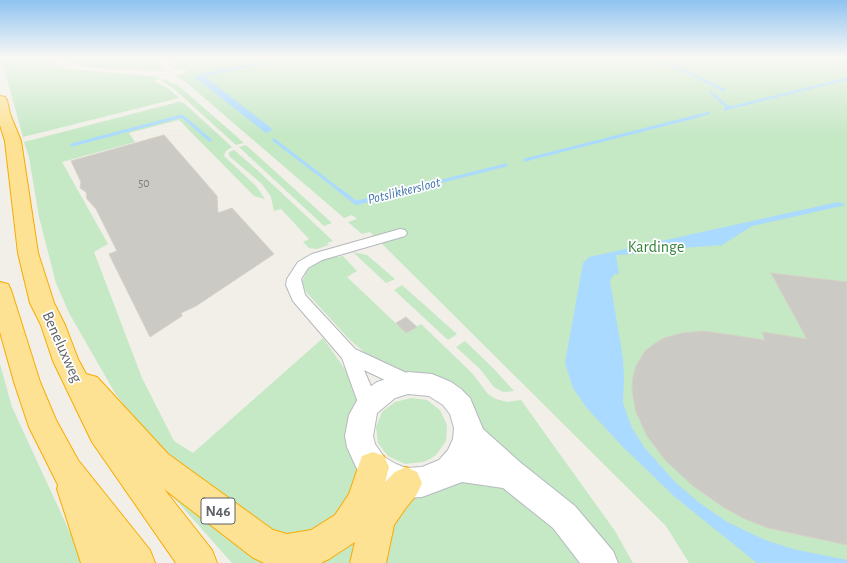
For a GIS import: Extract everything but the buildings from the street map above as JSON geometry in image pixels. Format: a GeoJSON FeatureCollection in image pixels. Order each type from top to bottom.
{"type":"FeatureCollection","features":[{"type":"Feature","properties":{"kind":"highway","name":"Beneluxweg"},"geometry":{"type":"LineString","coordinates":[[0,100],[3,114],[13,141],[28,253],[42,303],[53,325],[66,361],[102,432],[193,557],[199,563]]}},
{"type":"Feature","properties":{"kind":"highway"},"geometry":{"type":"LineString","coordinates":[[0,290],[27,382],[44,427],[67,471],[100,563]]}},
{"type":"Feature","properties":{"kind":"highway","name":"N46"},"geometry":{"type":"LineString","coordinates":[[66,361],[157,465],[264,545],[287,552],[317,547],[347,527],[364,502],[373,466]]}},
{"type":"Feature","properties":{"kind":"highway"},"geometry":{"type":"LineString","coordinates":[[67,471],[137,563]]}},
{"type":"Feature","properties":{"kind":"highway"},"geometry":{"type":"LineString","coordinates":[[368,563],[379,518],[393,497],[406,482]]}},
{"type":"Feature","properties":{"kind":"street"},"geometry":{"type":"LineString","coordinates":[[368,405],[367,398],[349,354],[298,297],[294,285],[296,274],[303,265],[317,257],[400,233]]}},
{"type":"Feature","properties":{"kind":"street"},"geometry":{"type":"LineString","coordinates":[[349,354],[408,383],[432,385],[452,397],[460,406],[473,438],[510,474],[564,517],[601,563]]}},
{"type":"Feature","properties":{"kind":"street"},"geometry":{"type":"LineString","coordinates":[[408,383],[386,390],[376,396],[368,405],[361,420],[359,436],[361,447],[373,466],[388,477],[406,482],[422,482],[437,478],[450,470],[462,467],[510,474]]}},
{"type":"Feature","properties":{"kind":"street"},"geometry":{"type":"LineString","coordinates":[[450,470],[464,450],[468,428]]}},
{"type":"Feature","properties":{"kind":"green space"},"geometry":{"type":"Polygon","coordinates":[[[8,83],[158,83],[169,89],[179,98],[23,137],[8,83]]]}},
{"type":"Feature","properties":{"kind":"green space"},"geometry":{"type":"Polygon","coordinates":[[[165,83],[173,83],[179,86],[244,143],[236,145],[173,88],[165,83]]]}},
{"type":"Feature","properties":{"kind":"green space","name":"Kardinge"},"geometry":{"type":"Polygon","coordinates":[[[187,83],[847,83],[847,563],[689,563],[666,526],[370,232],[362,234],[348,222],[357,219],[352,215],[344,218],[187,83]]]}},
{"type":"Feature","properties":{"kind":"green space"},"geometry":{"type":"Polygon","coordinates":[[[178,102],[184,103],[232,147],[225,152],[224,156],[256,186],[265,199],[254,196],[179,120],[129,133],[135,142],[62,162],[108,244],[94,252],[142,378],[174,441],[193,453],[323,338],[354,382],[359,402],[361,472],[351,505],[309,533],[281,537],[175,472],[115,393],[69,313],[56,283],[39,217],[29,157],[24,142],[178,102]]]}},
{"type":"Feature","properties":{"kind":"green space"},"geometry":{"type":"Polygon","coordinates":[[[246,145],[332,223],[324,226],[239,147],[246,145]]]}},
{"type":"Feature","properties":{"kind":"green space"},"geometry":{"type":"Polygon","coordinates":[[[234,150],[333,241],[327,243],[329,245],[317,249],[309,248],[303,242],[309,239],[281,209],[274,211],[271,197],[262,184],[229,156],[229,152],[234,150]]]}},
{"type":"Feature","properties":{"kind":"green space"},"geometry":{"type":"Polygon","coordinates":[[[353,252],[367,255],[395,279],[386,283],[353,252]]]}},
{"type":"Feature","properties":{"kind":"green space"},"geometry":{"type":"Polygon","coordinates":[[[343,256],[357,271],[347,277],[406,333],[421,324],[472,373],[488,394],[496,399],[507,402],[521,400],[615,531],[633,563],[616,563],[567,504],[406,374],[365,353],[348,338],[306,292],[302,282],[308,268],[320,260],[343,256]]]}},
{"type":"Feature","properties":{"kind":"green space"},"geometry":{"type":"Polygon","coordinates":[[[402,285],[457,334],[448,340],[394,290],[402,285]]]}},
{"type":"Feature","properties":{"kind":"green space"},"geometry":{"type":"Polygon","coordinates":[[[465,341],[514,391],[503,392],[494,387],[480,369],[456,347],[465,341]]]}},
{"type":"Feature","properties":{"kind":"green space"},"geometry":{"type":"Polygon","coordinates":[[[0,364],[12,407],[84,563],[0,563],[0,364]]]}},
{"type":"Feature","properties":{"kind":"green space"},"geometry":{"type":"Polygon","coordinates":[[[411,398],[427,400],[440,410],[447,425],[446,441],[436,455],[430,459],[423,462],[405,464],[388,456],[378,443],[376,427],[382,412],[395,402],[411,398]]]}},
{"type":"Feature","properties":{"kind":"green space"},"geometry":{"type":"Polygon","coordinates":[[[461,476],[503,483],[536,507],[585,563],[379,563],[401,500],[461,476]]]}},
{"type":"Feature","properties":{"kind":"green space"},"geometry":{"type":"Polygon","coordinates":[[[167,490],[243,547],[353,530],[359,563],[232,563],[167,490]]]}},
{"type":"Feature","properties":{"kind":"water"},"geometry":{"type":"Polygon","coordinates":[[[202,83],[214,83],[271,128],[272,130],[266,133],[202,83]]]}},
{"type":"Feature","properties":{"kind":"water"},"geometry":{"type":"Polygon","coordinates":[[[838,202],[846,205],[752,226],[722,245],[642,251],[635,254],[616,255],[619,274],[614,274],[610,281],[623,359],[623,403],[632,428],[644,447],[675,482],[697,501],[727,522],[765,540],[793,549],[847,560],[847,563],[757,563],[675,497],[621,445],[586,407],[573,388],[565,363],[583,263],[589,257],[838,202]]]}},
{"type":"Feature","properties":{"kind":"waterway"},"geometry":{"type":"LineString","coordinates":[[710,83],[724,90]]}},
{"type":"Feature","properties":{"kind":"waterway"},"geometry":{"type":"LineString","coordinates":[[730,108],[830,83]]}},
{"type":"Feature","properties":{"kind":"waterway"},"geometry":{"type":"LineString","coordinates":[[711,92],[726,106],[730,108]]}},
{"type":"Feature","properties":{"kind":"waterway"},"geometry":{"type":"LineString","coordinates":[[725,109],[730,108]]}},
{"type":"Feature","properties":{"kind":"waterway","name":"Potslikkersloot"},"geometry":{"type":"LineString","coordinates":[[694,117],[709,113]]}},
{"type":"Feature","properties":{"kind":"waterway"},"geometry":{"type":"LineString","coordinates":[[72,145],[182,116],[210,140]]}},
{"type":"Feature","properties":{"kind":"waterway","name":"Potslikkersloot"},"geometry":{"type":"LineString","coordinates":[[525,160],[698,116]]}},
{"type":"Feature","properties":{"kind":"waterway","name":"Potslikkersloot"},"geometry":{"type":"LineString","coordinates":[[274,140],[342,192]]}},
{"type":"Feature","properties":{"kind":"waterway","name":"Potslikkersloot"},"geometry":{"type":"LineString","coordinates":[[399,192],[506,165]]}},
{"type":"Feature","properties":{"kind":"waterway","name":"Potslikkersloot"},"geometry":{"type":"LineString","coordinates":[[341,191],[356,203],[403,191]]}}]}
